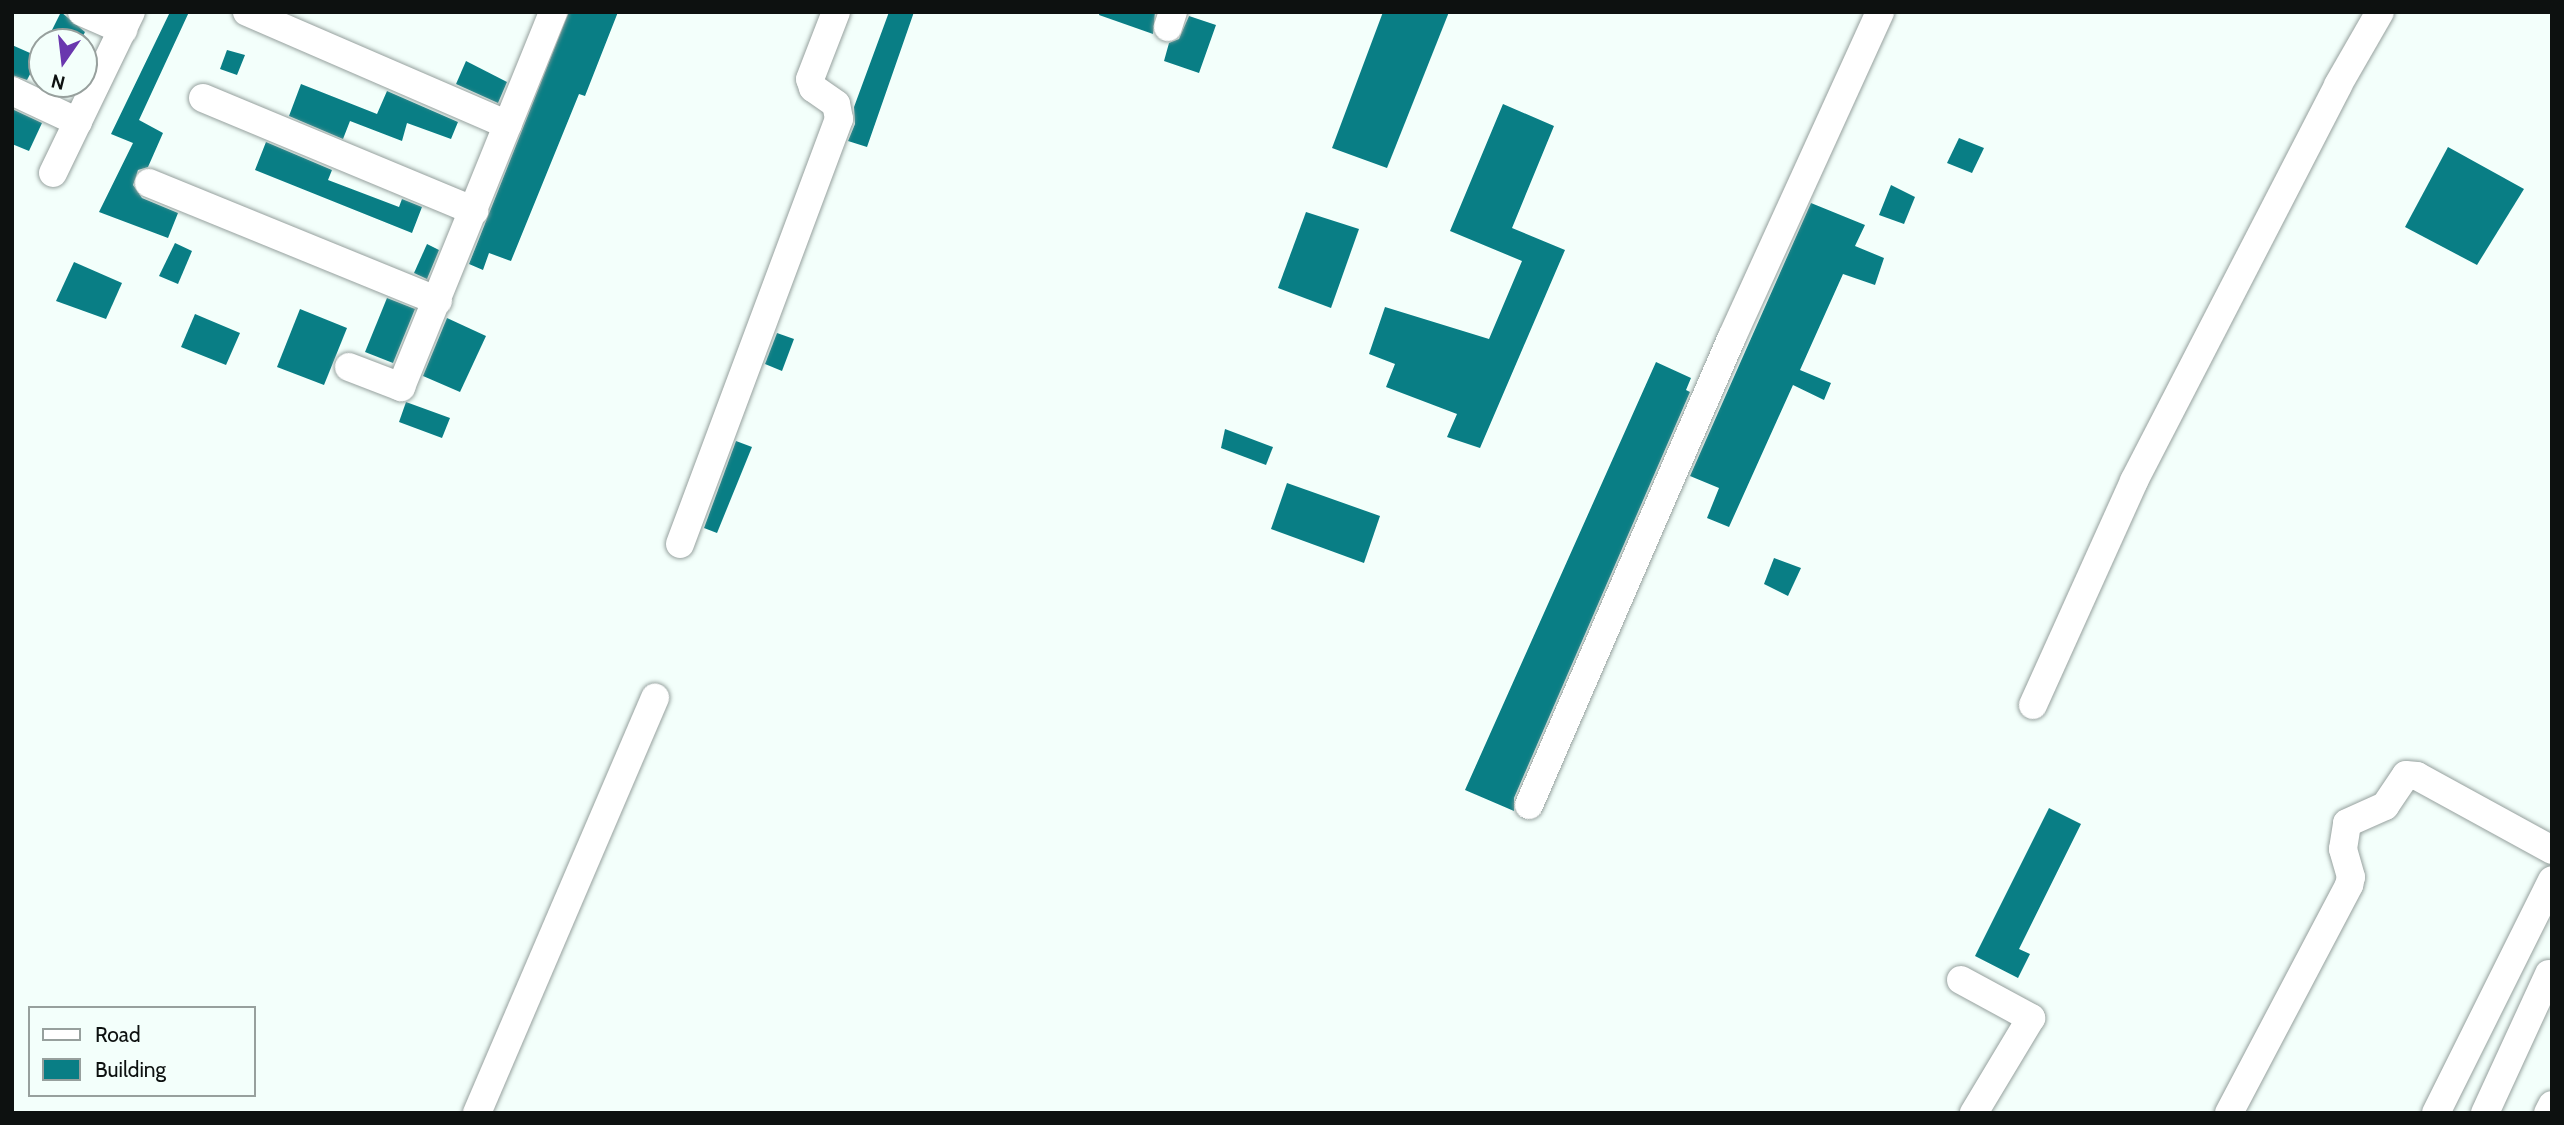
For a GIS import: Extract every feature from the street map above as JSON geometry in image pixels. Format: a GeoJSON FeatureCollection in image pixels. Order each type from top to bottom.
{"type":"FeatureCollection","features":[{"type":"Feature","properties":{"kind":"street"},"geometry":{"type":"LineString","coordinates":[[53,173],[127,21],[82,12]]}},
{"type":"Feature","properties":{"kind":"street"},"geometry":{"type":"LineString","coordinates":[[247,12],[508,125]]}},
{"type":"Feature","properties":{"kind":"street"},"geometry":{"type":"LineString","coordinates":[[349,367],[401,387],[553,12]]}},
{"type":"Feature","properties":{"kind":"street"},"geometry":{"type":"LineString","coordinates":[[680,544],[839,119],[836,104],[813,88],[810,79],[836,12]]}},
{"type":"Feature","properties":{"kind":"street"},"geometry":{"type":"LineString","coordinates":[[1529,805],[1732,337],[1880,12]]}},
{"type":"Feature","properties":{"kind":"street"},"geometry":{"type":"LineString","coordinates":[[2033,705],[2140,469],[2312,135],[2380,12]]}},
{"type":"Feature","properties":{"kind":"street"},"geometry":{"type":"LineString","coordinates":[[12,91],[78,122]]}},
{"type":"Feature","properties":{"kind":"street"},"geometry":{"type":"LineString","coordinates":[[203,99],[474,211]]}},
{"type":"Feature","properties":{"kind":"street"},"geometry":{"type":"LineString","coordinates":[[149,183],[438,301]]}},
{"type":"Feature","properties":{"kind":"street"},"geometry":{"type":"LineString","coordinates":[[477,1113],[655,697]]}},
{"type":"Feature","properties":{"kind":"street"},"geometry":{"type":"LineString","coordinates":[[2229,1113],[2349,885],[2351,877],[2343,849],[2347,823],[2385,806],[2406,775],[2417,776],[2552,850]]}},
{"type":"Feature","properties":{"kind":"street"},"geometry":{"type":"LineString","coordinates":[[2436,1113],[2552,880]]}},
{"type":"Feature","properties":{"kind":"street"},"geometry":{"type":"LineString","coordinates":[[2485,1113],[2549,974]]}},
{"type":"Feature","properties":{"kind":"street"},"geometry":{"type":"LineString","coordinates":[[1961,981],[2031,1018],[1975,1113]]}},
{"type":"Feature","properties":{"kind":"street"},"geometry":{"type":"LineString","coordinates":[[2548,1113],[2552,1105]]}},
{"type":"Feature","properties":{"kind":"building"},"geometry":{"type":"Polygon","coordinates":[[[61,12],[80,28],[53,28],[61,12]]]}},
{"type":"Feature","properties":{"kind":"building"},"geometry":{"type":"Polygon","coordinates":[[[170,12],[189,12],[139,120],[163,133],[148,167],[138,170],[133,185],[142,198],[178,213],[168,238],[99,212],[133,143],[111,134],[170,12]]]}},
{"type":"Feature","properties":{"kind":"building"},"geometry":{"type":"Polygon","coordinates":[[[569,12],[618,12],[585,96],[579,94],[511,261],[489,253],[483,270],[469,264],[569,12]]]}},
{"type":"Feature","properties":{"kind":"building"},"geometry":{"type":"Polygon","coordinates":[[[889,12],[914,12],[867,147],[848,141],[855,124],[854,107],[889,12]]]}},
{"type":"Feature","properties":{"kind":"building"},"geometry":{"type":"Polygon","coordinates":[[[1100,12],[1155,12],[1153,34],[1099,15],[1100,12]]]}},
{"type":"Feature","properties":{"kind":"building"},"geometry":{"type":"Polygon","coordinates":[[[1383,12],[1449,12],[1387,168],[1332,148],[1383,12]]]}},
{"type":"Feature","properties":{"kind":"building"},"geometry":{"type":"Polygon","coordinates":[[[1189,16],[1216,25],[1199,73],[1164,61],[1169,43],[1179,39],[1189,16]]]}},
{"type":"Feature","properties":{"kind":"building"},"geometry":{"type":"Polygon","coordinates":[[[12,45],[28,52],[28,78],[12,75],[12,45]]]}},
{"type":"Feature","properties":{"kind":"building"},"geometry":{"type":"Polygon","coordinates":[[[227,50],[245,55],[237,75],[220,69],[227,50]]]}},
{"type":"Feature","properties":{"kind":"building"},"geometry":{"type":"Polygon","coordinates":[[[466,61],[507,82],[498,103],[456,84],[466,61]]]}},
{"type":"Feature","properties":{"kind":"building"},"geometry":{"type":"Polygon","coordinates":[[[301,84],[377,114],[387,91],[458,122],[451,139],[407,123],[402,141],[350,121],[343,139],[289,116],[301,84]]]}},
{"type":"Feature","properties":{"kind":"building"},"geometry":{"type":"Polygon","coordinates":[[[1503,104],[1554,126],[1512,228],[1565,250],[1480,448],[1447,437],[1457,414],[1386,387],[1395,364],[1369,354],[1385,307],[1489,339],[1522,261],[1450,231],[1503,104]]]}},
{"type":"Feature","properties":{"kind":"building"},"geometry":{"type":"Polygon","coordinates":[[[12,109],[42,123],[29,151],[12,144],[12,109]]]}},
{"type":"Feature","properties":{"kind":"building"},"geometry":{"type":"Polygon","coordinates":[[[1959,138],[1984,148],[1972,173],[1947,163],[1959,138]]]}},
{"type":"Feature","properties":{"kind":"building"},"geometry":{"type":"Polygon","coordinates":[[[266,142],[332,170],[328,180],[399,207],[402,199],[422,207],[412,233],[255,170],[266,142]]]}},
{"type":"Feature","properties":{"kind":"building"},"geometry":{"type":"Polygon","coordinates":[[[2448,147],[2524,189],[2477,265],[2405,227],[2448,147]]]}},
{"type":"Feature","properties":{"kind":"building"},"geometry":{"type":"Polygon","coordinates":[[[1891,185],[1915,197],[1904,224],[1879,215],[1891,185]]]}},
{"type":"Feature","properties":{"kind":"building"},"geometry":{"type":"Polygon","coordinates":[[[1811,203],[1865,225],[1855,246],[1884,258],[1875,285],[1843,274],[1800,370],[1831,383],[1824,400],[1793,385],[1729,527],[1707,518],[1719,488],[1690,476],[1811,203]]]}},
{"type":"Feature","properties":{"kind":"building"},"geometry":{"type":"Polygon","coordinates":[[[1306,212],[1359,229],[1331,308],[1278,288],[1306,212]]]}},
{"type":"Feature","properties":{"kind":"building"},"geometry":{"type":"Polygon","coordinates":[[[175,243],[192,251],[178,284],[159,276],[175,243]]]}},
{"type":"Feature","properties":{"kind":"building"},"geometry":{"type":"Polygon","coordinates":[[[427,244],[439,250],[427,279],[414,273],[427,244]]]}},
{"type":"Feature","properties":{"kind":"building"},"geometry":{"type":"Polygon","coordinates":[[[74,262],[122,283],[106,319],[56,301],[74,262]]]}},
{"type":"Feature","properties":{"kind":"building"},"geometry":{"type":"Polygon","coordinates":[[[387,298],[415,309],[393,363],[365,352],[387,298]]]}},
{"type":"Feature","properties":{"kind":"building"},"geometry":{"type":"Polygon","coordinates":[[[300,309],[347,328],[324,385],[277,367],[300,309]]]}},
{"type":"Feature","properties":{"kind":"building"},"geometry":{"type":"Polygon","coordinates":[[[195,314],[240,333],[226,365],[181,347],[195,314]]]}},
{"type":"Feature","properties":{"kind":"building"},"geometry":{"type":"Polygon","coordinates":[[[447,318],[486,336],[460,392],[423,376],[447,318]]]}},
{"type":"Feature","properties":{"kind":"building"},"geometry":{"type":"Polygon","coordinates":[[[777,333],[794,339],[782,371],[765,364],[777,333]]]}},
{"type":"Feature","properties":{"kind":"building"},"geometry":{"type":"Polygon","coordinates":[[[1656,362],[1691,378],[1686,390],[1690,392],[1514,798],[1514,811],[1465,790],[1656,362]]]}},
{"type":"Feature","properties":{"kind":"building"},"geometry":{"type":"Polygon","coordinates":[[[406,402],[450,418],[442,438],[399,422],[406,402]]]}},
{"type":"Feature","properties":{"kind":"building"},"geometry":{"type":"Polygon","coordinates":[[[1225,429],[1273,447],[1266,465],[1221,448],[1225,429]]]}},
{"type":"Feature","properties":{"kind":"building"},"geometry":{"type":"Polygon","coordinates":[[[736,441],[752,447],[717,533],[704,528],[736,441]]]}},
{"type":"Feature","properties":{"kind":"building"},"geometry":{"type":"Polygon","coordinates":[[[1287,483],[1380,516],[1364,563],[1271,529],[1287,483]]]}},
{"type":"Feature","properties":{"kind":"building"},"geometry":{"type":"Polygon","coordinates":[[[1774,558],[1801,568],[1788,596],[1764,584],[1774,558]]]}},
{"type":"Feature","properties":{"kind":"building"},"geometry":{"type":"Polygon","coordinates":[[[2049,808],[2081,824],[2019,949],[2030,954],[2018,978],[1975,956],[2049,808]]]}}]}
